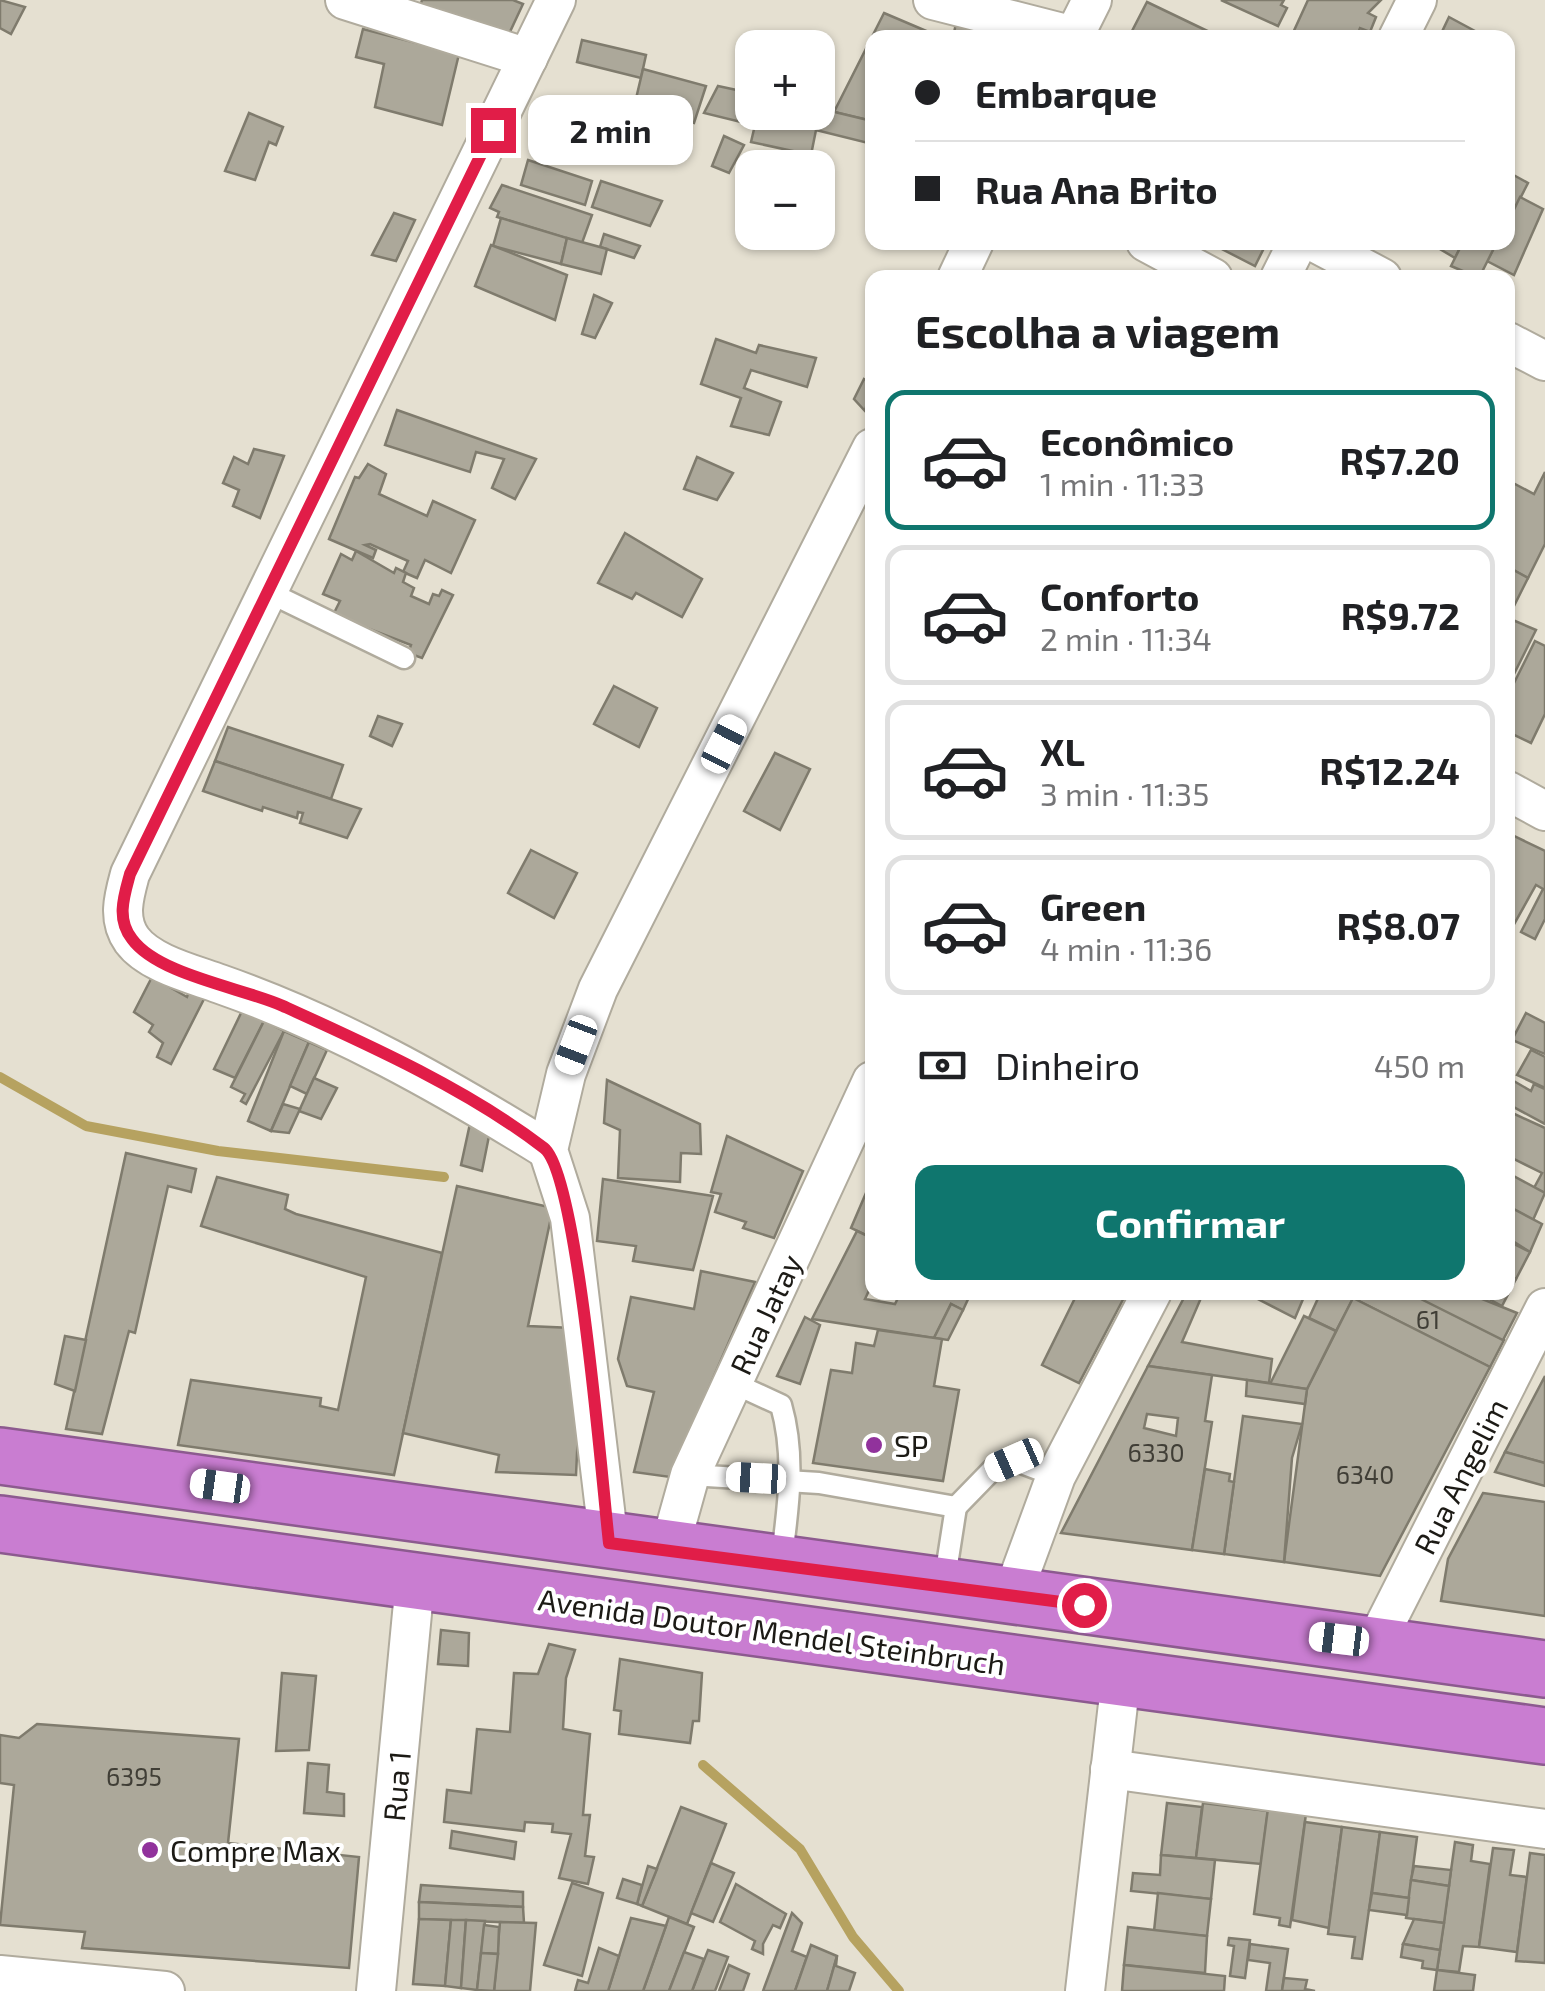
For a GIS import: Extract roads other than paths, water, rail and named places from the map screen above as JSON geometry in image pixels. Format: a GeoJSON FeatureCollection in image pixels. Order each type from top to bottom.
{"type":"FeatureCollection","features":[{"type":"Feature","properties":{"kind":"highway"},"geometry":{"type":"LineString","coordinates":[[0,1456],[609,1543],[944,1584],[1545,1669]]}},
{"type":"Feature","properties":{"kind":"highway","name":"Avenida Doutor Mendel Steinbruch"},"geometry":{"type":"LineString","coordinates":[[0,1524],[1545,1736]]}},
{"type":"Feature","properties":{"kind":"street"},"geometry":{"type":"LineString","coordinates":[[345,0],[528,58]]}},
{"type":"Feature","properties":{"kind":"street"},"geometry":{"type":"LineString","coordinates":[[548,1150],[430,1078],[280,1005],[187,972],[142,950],[123,924],[122,902],[130,874],[556,0]]}},
{"type":"Feature","properties":{"kind":"street"},"geometry":{"type":"LineString","coordinates":[[933,0],[1047,30]]}},
{"type":"Feature","properties":{"kind":"street"},"geometry":{"type":"LineString","coordinates":[[1077,30],[1092,0]]}},
{"type":"Feature","properties":{"kind":"street"},"geometry":{"type":"LineString","coordinates":[[1402,30],[1417,0]]}},
{"type":"Feature","properties":{"kind":"street"},"geometry":{"type":"LineString","coordinates":[[1161,250],[1198,270]]}},
{"type":"Feature","properties":{"kind":"street"},"geometry":{"type":"LineString","coordinates":[[1329,250],[1367,270]]}},
{"type":"Feature","properties":{"kind":"street"},"geometry":{"type":"LineString","coordinates":[[1515,346],[1545,361]]}},
{"type":"Feature","properties":{"kind":"street"},"geometry":{"type":"LineString","coordinates":[[609,1543],[570,1218],[548,1150],[566,1074],[598,989],[865,462]]}},
{"type":"Feature","properties":{"kind":"street"},"geometry":{"type":"LineString","coordinates":[[1515,796],[1545,811]]}},
{"type":"Feature","properties":{"kind":"street","name":"Rua Jatay"},"geometry":{"type":"LineString","coordinates":[[669,1550],[690,1475],[865,1096]]}},
{"type":"Feature","properties":{"kind":"street"},"geometry":{"type":"LineString","coordinates":[[1012,1596],[1056,1476],[1148,1300]]}},
{"type":"Feature","properties":{"kind":"street","name":"Rua Angelim"},"geometry":{"type":"LineString","coordinates":[[1375,1644],[1545,1308]]}},
{"type":"Feature","properties":{"kind":"street","name":"Rua 1"},"geometry":{"type":"LineString","coordinates":[[376,1991],[415,1582]]}},
{"type":"Feature","properties":{"kind":"street"},"geometry":{"type":"LineString","coordinates":[[1085,1991],[1121,1678]]}},
{"type":"Feature","properties":{"kind":"street"},"geometry":{"type":"LineString","coordinates":[[1110,1769],[1545,1829]]}},
{"type":"Feature","properties":{"kind":"street"},"geometry":{"type":"LineString","coordinates":[[0,1976],[165,1991]]}},
{"type":"Feature","properties":{"kind":"lane"},"geometry":{"type":"LineString","coordinates":[[268,592],[404,658]]}},
{"type":"Feature","properties":{"kind":"lane"},"geometry":{"type":"LineString","coordinates":[[733,1383],[781,1405],[788,1428],[790,1480],[781,1563]]}},
{"type":"Feature","properties":{"kind":"lane"},"geometry":{"type":"LineString","coordinates":[[944,1584],[956,1507],[992,1470],[1014,1460],[1056,1476]]}},
{"type":"Feature","properties":{"kind":"lane"},"geometry":{"type":"LineString","coordinates":[[690,1475],[790,1480],[956,1507]]}},
{"type":"Feature","properties":{"kind":"waterway"},"geometry":{"type":"LineString","coordinates":[[0,1077],[86,1126],[218,1151],[444,1177]]}},
{"type":"Feature","properties":{"kind":"waterway"},"geometry":{"type":"LineString","coordinates":[[703,1765],[800,1849],[853,1937],[899,1991]]}},
{"type":"Feature","properties":{"kind":"place","name":"SP"},"geometry":{"type":"Point","coordinates":[874,1445]}},
{"type":"Feature","properties":{"kind":"place","name":"Compre Max"},"geometry":{"type":"Point","coordinates":[150,1850]}}]}
